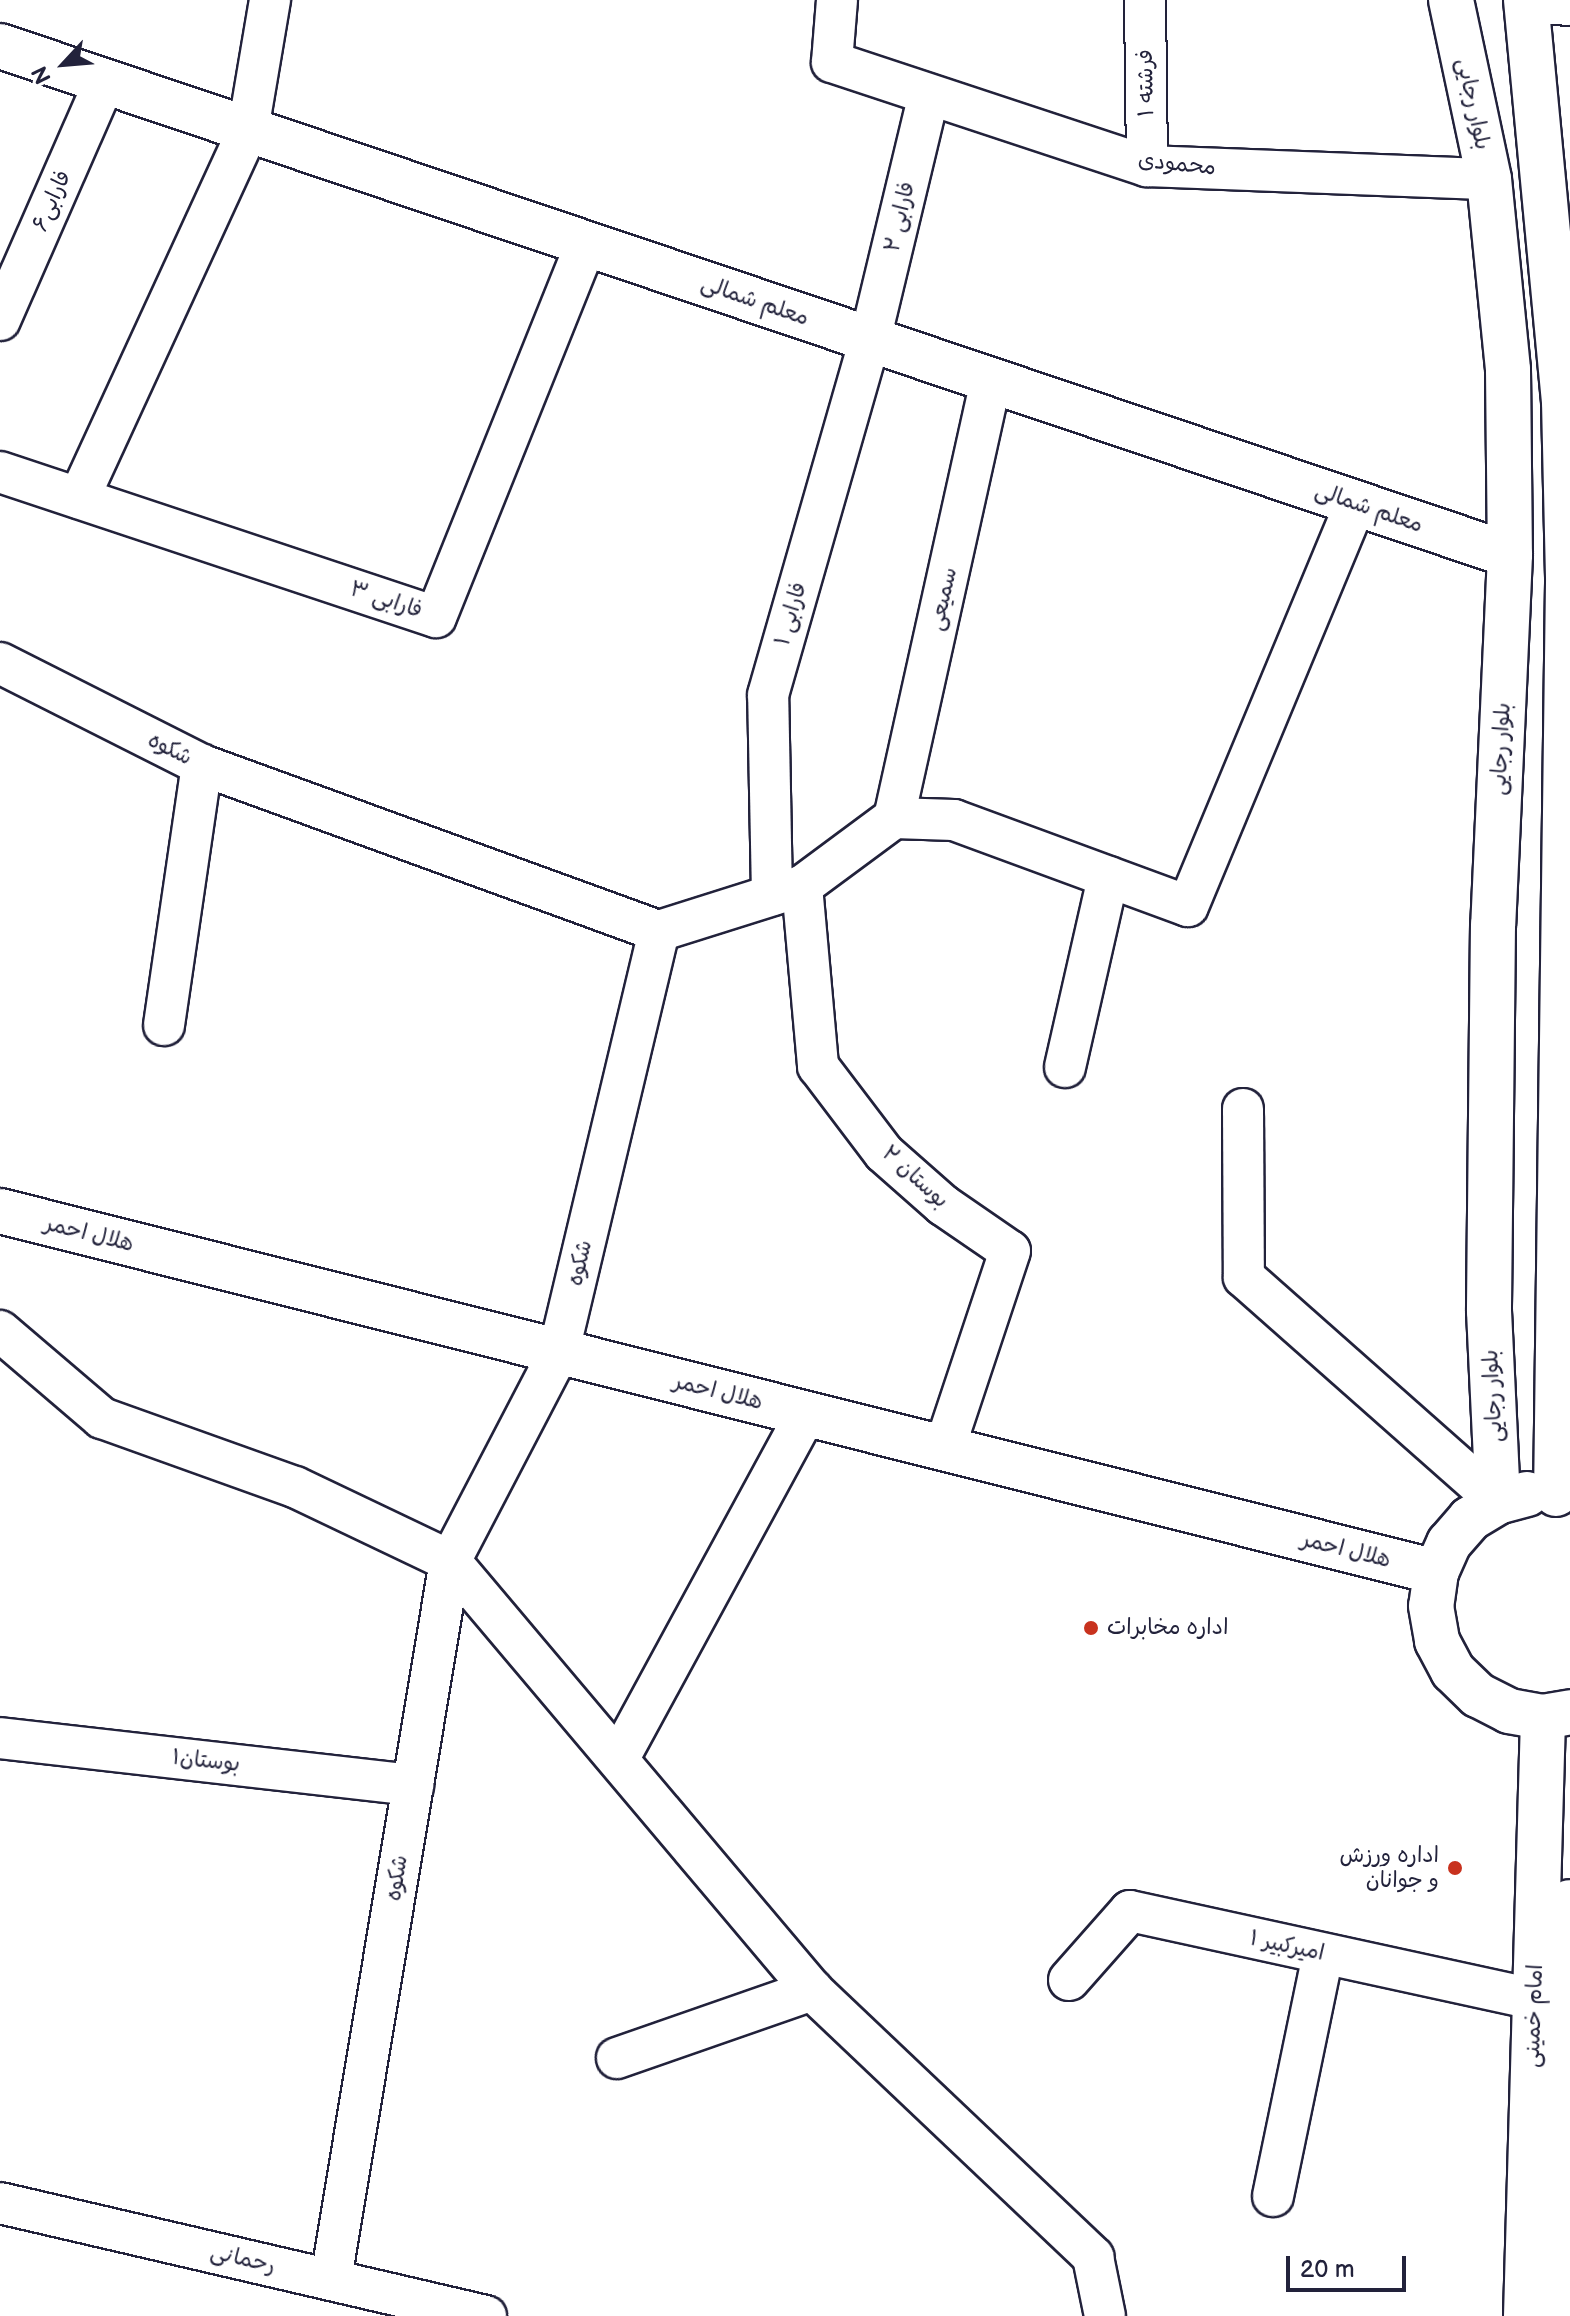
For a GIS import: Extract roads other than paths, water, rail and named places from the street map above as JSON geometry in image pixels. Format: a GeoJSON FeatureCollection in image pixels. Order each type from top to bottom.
{"type":"FeatureCollection","features":[{"type":"Feature","properties":{"kind":"main road","name":"بلوار رجایی"},"geometry":{"type":"LineString","coordinates":[[1451,0],[1489,179],[1508,370],[1510,555],[1492,986],[1489,1311],[1498,1502]]}},
{"type":"Feature","properties":{"kind":"main road"},"geometry":{"type":"LineString","coordinates":[[1527,1],[1567,401],[1569,583],[1563,1496],[1498,1502],[1470,1519],[1449,1543],[1436,1572],[1431,1606],[1437,1641],[1453,1671],[1478,1695],[1509,1711],[1556,1714]]}},
{"type":"Feature","properties":{"kind":"main road","name":"معلم شمالی"},"geometry":{"type":"LineString","coordinates":[[0,46],[1510,555]]}},
{"type":"Feature","properties":{"kind":"main road","name":"هلال احمر"},"geometry":{"type":"LineString","coordinates":[[0,1211],[1436,1572]]}},
{"type":"Feature","properties":{"kind":"main road","name":"امام خمینی"},"geometry":{"type":"LineString","coordinates":[[1526,2316],[1535,1999],[1556,1714]]}},
{"type":"Feature","properties":{"kind":"main road","name":"امام خمینی"},"geometry":{"type":"LineString","coordinates":[[1559,2316],[1570,1902]]}},
{"type":"Feature","properties":{"kind":"street"},"geometry":{"type":"LineString","coordinates":[[79,498],[248,130],[270,0]]}},
{"type":"Feature","properties":{"kind":"street","name":"محمودی"},"geometry":{"type":"LineString","coordinates":[[837,0],[832,62],[1147,166],[1489,179]]}},
{"type":"Feature","properties":{"kind":"street","name":"فرشته ۱"},"geometry":{"type":"LineString","coordinates":[[1145,0],[1147,166]]}},
{"type":"Feature","properties":{"kind":"street"},"geometry":{"type":"LineString","coordinates":[[1527,1],[1570,5]]}},
{"type":"Feature","properties":{"kind":"street","name":"فارابی۶"},"geometry":{"type":"LineString","coordinates":[[0,320],[105,81]]}},
{"type":"Feature","properties":{"kind":"street","name":"فارابی ۲"},"geometry":{"type":"LineString","coordinates":[[870,340],[929,95]]}},
{"type":"Feature","properties":{"kind":"street","name":"فارابی ۳"},"geometry":{"type":"LineString","coordinates":[[0,472],[436,617],[586,243]]}},
{"type":"Feature","properties":{"kind":"street","name":"فارابی ۱"},"geometry":{"type":"LineString","coordinates":[[787,890],[768,695],[870,340]]}},
{"type":"Feature","properties":{"kind":"street","name":"سمیعی"},"geometry":{"type":"LineString","coordinates":[[894,818],[991,380]]}},
{"type":"Feature","properties":{"kind":"street"},"geometry":{"type":"LineString","coordinates":[[659,931],[787,890],[894,818],[954,820],[1188,906],[1356,503]]}},
{"type":"Feature","properties":{"kind":"street","name":"شکوه"},"geometry":{"type":"LineString","coordinates":[[0,663],[202,765],[659,931],[559,1352],[450,1561],[331,2279]]}},
{"type":"Feature","properties":{"kind":"street"},"geometry":{"type":"LineString","coordinates":[[164,1025],[202,765]]}},
{"type":"Feature","properties":{"kind":"street"},"geometry":{"type":"LineString","coordinates":[[1065,1067],[1108,877]]}},
{"type":"Feature","properties":{"kind":"street","name":"بوستان ٣"},"geometry":{"type":"LineString","coordinates":[[787,890],[818,1066],[884,1153],[943,1205],[1010,1251],[944,1449]]}},
{"type":"Feature","properties":{"kind":"street"},"geometry":{"type":"LineString","coordinates":[[1243,1109],[1244,1277],[1498,1502]]}},
{"type":"Feature","properties":{"kind":"street"},"geometry":{"type":"LineString","coordinates":[[0,1331],[102,1418],[295,1487],[450,1561],[812,1990],[1093,2257],[1105,2316]]}},
{"type":"Feature","properties":{"kind":"street"},"geometry":{"type":"LineString","coordinates":[[619,1758],[806,1414]]}},
{"type":"Feature","properties":{"kind":"street","name":"بوستان۱"},"geometry":{"type":"LineString","coordinates":[[0,1738],[413,1785]]}},
{"type":"Feature","properties":{"kind":"street","name":"امیرکبیر ۱"},"geometry":{"type":"LineString","coordinates":[[1069,1980],[1130,1911],[1535,1999]]}},
{"type":"Feature","properties":{"kind":"street"},"geometry":{"type":"LineString","coordinates":[[1273,2196],[1323,1954]]}},
{"type":"Feature","properties":{"kind":"street"},"geometry":{"type":"LineString","coordinates":[[617,2058],[812,1990]]}},
{"type":"Feature","properties":{"kind":"street","name":"رحمانی"},"geometry":{"type":"LineString","coordinates":[[0,2203],[486,2316]]}},
{"type":"Feature","properties":{"kind":"place","name":"اداره مخابرات"},"geometry":{"type":"Point","coordinates":[1091,1628]}},
{"type":"Feature","properties":{"kind":"place","name":"اداره ورزش و جوانان"},"geometry":{"type":"Point","coordinates":[1455,1868]}}]}
